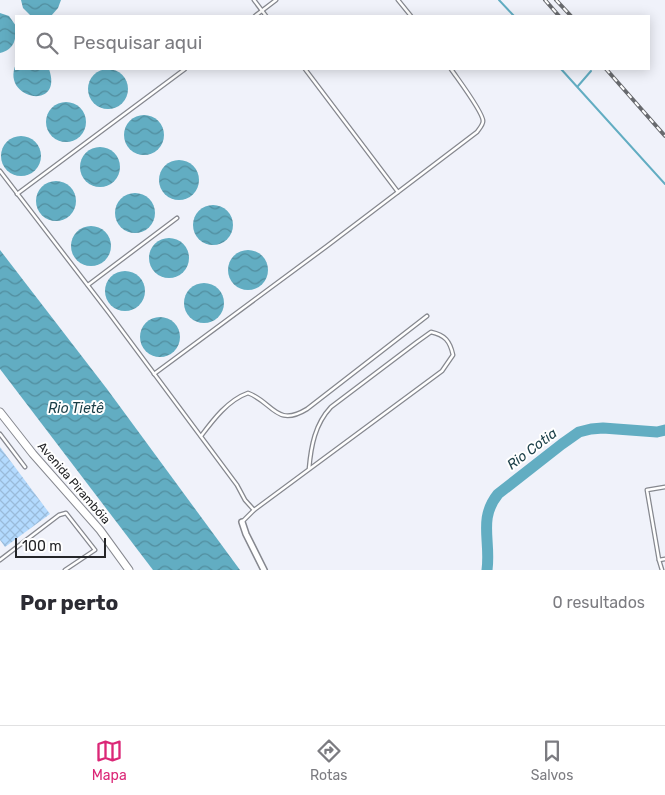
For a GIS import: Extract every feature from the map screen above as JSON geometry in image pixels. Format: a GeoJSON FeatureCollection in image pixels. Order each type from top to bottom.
{"type":"FeatureCollection","features":[{"type":"Feature","properties":{"kind":"main road","name":"Avenida Pirambóia"},"geometry":{"type":"LineString","coordinates":[[0,412],[33,454],[100,530],[129,570]]}},
{"type":"Feature","properties":{"kind":"street"},"geometry":{"type":"LineString","coordinates":[[242,522],[264,570]]}},
{"type":"Feature","properties":{"kind":"lane"},"geometry":{"type":"LineString","coordinates":[[254,0],[265,15]]}},
{"type":"Feature","properties":{"kind":"lane"},"geometry":{"type":"LineString","coordinates":[[256,15],[276,0]]}},
{"type":"Feature","properties":{"kind":"lane"},"geometry":{"type":"LineString","coordinates":[[398,0],[410,15]]}},
{"type":"Feature","properties":{"kind":"lane"},"geometry":{"type":"LineString","coordinates":[[17,194],[183,70]]}},
{"type":"Feature","properties":{"kind":"lane"},"geometry":{"type":"LineString","coordinates":[[306,70],[398,192]]}},
{"type":"Feature","properties":{"kind":"lane"},"geometry":{"type":"LineString","coordinates":[[154,374],[398,192],[482,126],[483,121],[479,111],[452,70]]}},
{"type":"Feature","properties":{"kind":"lane"},"geometry":{"type":"LineString","coordinates":[[0,171],[202,436],[254,510]]}},
{"type":"Feature","properties":{"kind":"lane"},"geometry":{"type":"LineString","coordinates":[[88,285],[177,218]]}},
{"type":"Feature","properties":{"kind":"lane"},"geometry":{"type":"LineString","coordinates":[[202,436],[226,407],[235,399],[248,393],[254,395],[283,416],[297,415],[427,316]]}},
{"type":"Feature","properties":{"kind":"lane"},"geometry":{"type":"LineString","coordinates":[[242,522],[254,510],[442,371],[453,355],[451,345],[442,335],[431,332],[323,416],[314,438],[309,469]]}},
{"type":"Feature","properties":{"kind":"lane"},"geometry":{"type":"LineString","coordinates":[[0,434],[25,467]]}},
{"type":"Feature","properties":{"kind":"lane"},"geometry":{"type":"LineString","coordinates":[[662,570],[658,560],[647,490],[665,487]]}},
{"type":"Feature","properties":{"kind":"lane"},"geometry":{"type":"LineString","coordinates":[[0,560],[59,515],[66,513],[95,550],[66,570]]}},
{"type":"Feature","properties":{"kind":"lane"},"geometry":{"type":"LineString","coordinates":[[658,560],[665,559]]}},
{"type":"Feature","properties":{"kind":"water"},"geometry":{"type":"Polygon","coordinates":[[[21,0],[61,0],[58,8],[52,15],[30,15],[23,8],[21,0]]]}},
{"type":"Feature","properties":{"kind":"water"},"geometry":{"type":"Polygon","coordinates":[[[0,13],[9,16],[15,25],[15,39],[9,49],[0,53],[0,13]]]}},
{"type":"Feature","properties":{"kind":"water"},"geometry":{"type":"Polygon","coordinates":[[[15,68],[15,70],[49,70],[51,83],[48,91],[41,96],[32,96],[23,92],[17,86],[13,76],[15,68]]]}},
{"type":"Feature","properties":{"kind":"water"},"geometry":{"type":"Polygon","coordinates":[[[100,70],[116,70],[125,78],[128,85],[127,97],[116,108],[100,108],[89,97],[89,81],[100,70]]]}},
{"type":"Feature","properties":{"kind":"water"},"geometry":{"type":"Polygon","coordinates":[[[70,102],[77,105],[83,111],[86,122],[85,130],[77,139],[70,142],[62,142],[55,139],[47,130],[46,118],[49,111],[58,103],[70,102]]]}},
{"type":"Feature","properties":{"kind":"water"},"geometry":{"type":"Polygon","coordinates":[[[148,115],[155,118],[161,124],[164,135],[163,143],[155,152],[148,155],[140,155],[133,152],[125,143],[124,131],[127,124],[136,116],[148,115]]]}},
{"type":"Feature","properties":{"kind":"water"},"geometry":{"type":"Polygon","coordinates":[[[25,136],[32,139],[38,145],[41,156],[40,164],[32,173],[25,176],[17,176],[10,173],[2,164],[1,152],[4,145],[13,137],[25,136]]]}},
{"type":"Feature","properties":{"kind":"water"},"geometry":{"type":"Polygon","coordinates":[[[104,147],[111,150],[117,156],[120,167],[119,175],[111,184],[104,187],[96,187],[89,184],[81,175],[80,163],[83,156],[92,148],[104,147]]]}},
{"type":"Feature","properties":{"kind":"water"},"geometry":{"type":"Polygon","coordinates":[[[183,160],[190,163],[196,169],[199,180],[198,188],[190,197],[183,200],[175,200],[168,197],[160,188],[159,176],[162,169],[171,161],[183,160]]]}},
{"type":"Feature","properties":{"kind":"water"},"geometry":{"type":"Polygon","coordinates":[[[60,181],[67,184],[73,190],[76,201],[75,209],[67,218],[60,221],[52,221],[45,218],[37,209],[36,197],[39,190],[48,182],[60,181]]]}},
{"type":"Feature","properties":{"kind":"water"},"geometry":{"type":"Polygon","coordinates":[[[139,193],[146,196],[152,202],[155,213],[154,221],[146,230],[139,233],[131,233],[124,230],[116,221],[115,209],[118,202],[127,194],[139,193]]]}},
{"type":"Feature","properties":{"kind":"water"},"geometry":{"type":"Polygon","coordinates":[[[217,205],[224,208],[230,214],[233,225],[232,233],[224,242],[217,245],[209,245],[202,242],[194,233],[193,221],[196,214],[205,206],[217,205]]]}},
{"type":"Feature","properties":{"kind":"water"},"geometry":{"type":"Polygon","coordinates":[[[95,226],[102,229],[108,235],[111,246],[110,254],[102,263],[95,266],[87,266],[80,263],[72,254],[71,242],[74,235],[83,227],[95,226]]]}},
{"type":"Feature","properties":{"kind":"water"},"geometry":{"type":"Polygon","coordinates":[[[173,238],[180,241],[186,247],[189,258],[188,266],[180,275],[173,278],[165,278],[158,275],[150,266],[149,254],[152,247],[161,239],[173,238]]]}},
{"type":"Feature","properties":{"kind":"water","name":"Rio Tietê"},"geometry":{"type":"Polygon","coordinates":[[[0,250],[107,389],[240,570],[153,570],[0,369],[0,250]]]}},
{"type":"Feature","properties":{"kind":"water"},"geometry":{"type":"Polygon","coordinates":[[[252,250],[259,253],[265,259],[268,270],[267,278],[259,287],[252,290],[244,290],[237,287],[229,278],[228,266],[231,259],[240,251],[252,250]]]}},
{"type":"Feature","properties":{"kind":"water"},"geometry":{"type":"Polygon","coordinates":[[[129,271],[136,274],[142,280],[145,291],[144,299],[136,308],[129,311],[121,311],[114,308],[106,299],[105,287],[108,280],[117,272],[129,271]]]}},
{"type":"Feature","properties":{"kind":"water"},"geometry":{"type":"Polygon","coordinates":[[[208,283],[215,286],[221,292],[224,303],[223,311],[215,320],[208,323],[200,323],[193,320],[185,311],[184,299],[187,292],[196,284],[208,283]]]}},
{"type":"Feature","properties":{"kind":"water"},"geometry":{"type":"Polygon","coordinates":[[[164,317],[171,320],[177,326],[180,337],[179,345],[171,354],[164,357],[156,357],[149,354],[141,345],[140,333],[143,326],[152,318],[164,317]]]}},
{"type":"Feature","properties":{"kind":"building"},"geometry":{"type":"Polygon","coordinates":[[[0,447],[50,514],[5,547],[0,540],[0,447]]]}},
{"type":"Feature","properties":{"kind":"waterway"},"geometry":{"type":"LineString","coordinates":[[499,0],[513,15]]}},
{"type":"Feature","properties":{"kind":"waterway"},"geometry":{"type":"LineString","coordinates":[[562,70],[665,184]]}},
{"type":"Feature","properties":{"kind":"waterway"},"geometry":{"type":"LineString","coordinates":[[578,86],[591,71]]}},
{"type":"Feature","properties":{"kind":"waterway","name":"Rio Cotia"},"geometry":{"type":"LineString","coordinates":[[487,570],[486,530],[488,512],[498,494],[579,432],[603,428],[657,432],[665,430]]}},
{"type":"Feature","properties":{"kind":"railway"},"geometry":{"type":"LineString","coordinates":[[545,0],[558,15]]}},
{"type":"Feature","properties":{"kind":"railway"},"geometry":{"type":"LineString","coordinates":[[556,0],[570,15]]}},
{"type":"Feature","properties":{"kind":"railway"},"geometry":{"type":"LineString","coordinates":[[607,70],[665,136]]}}]}
